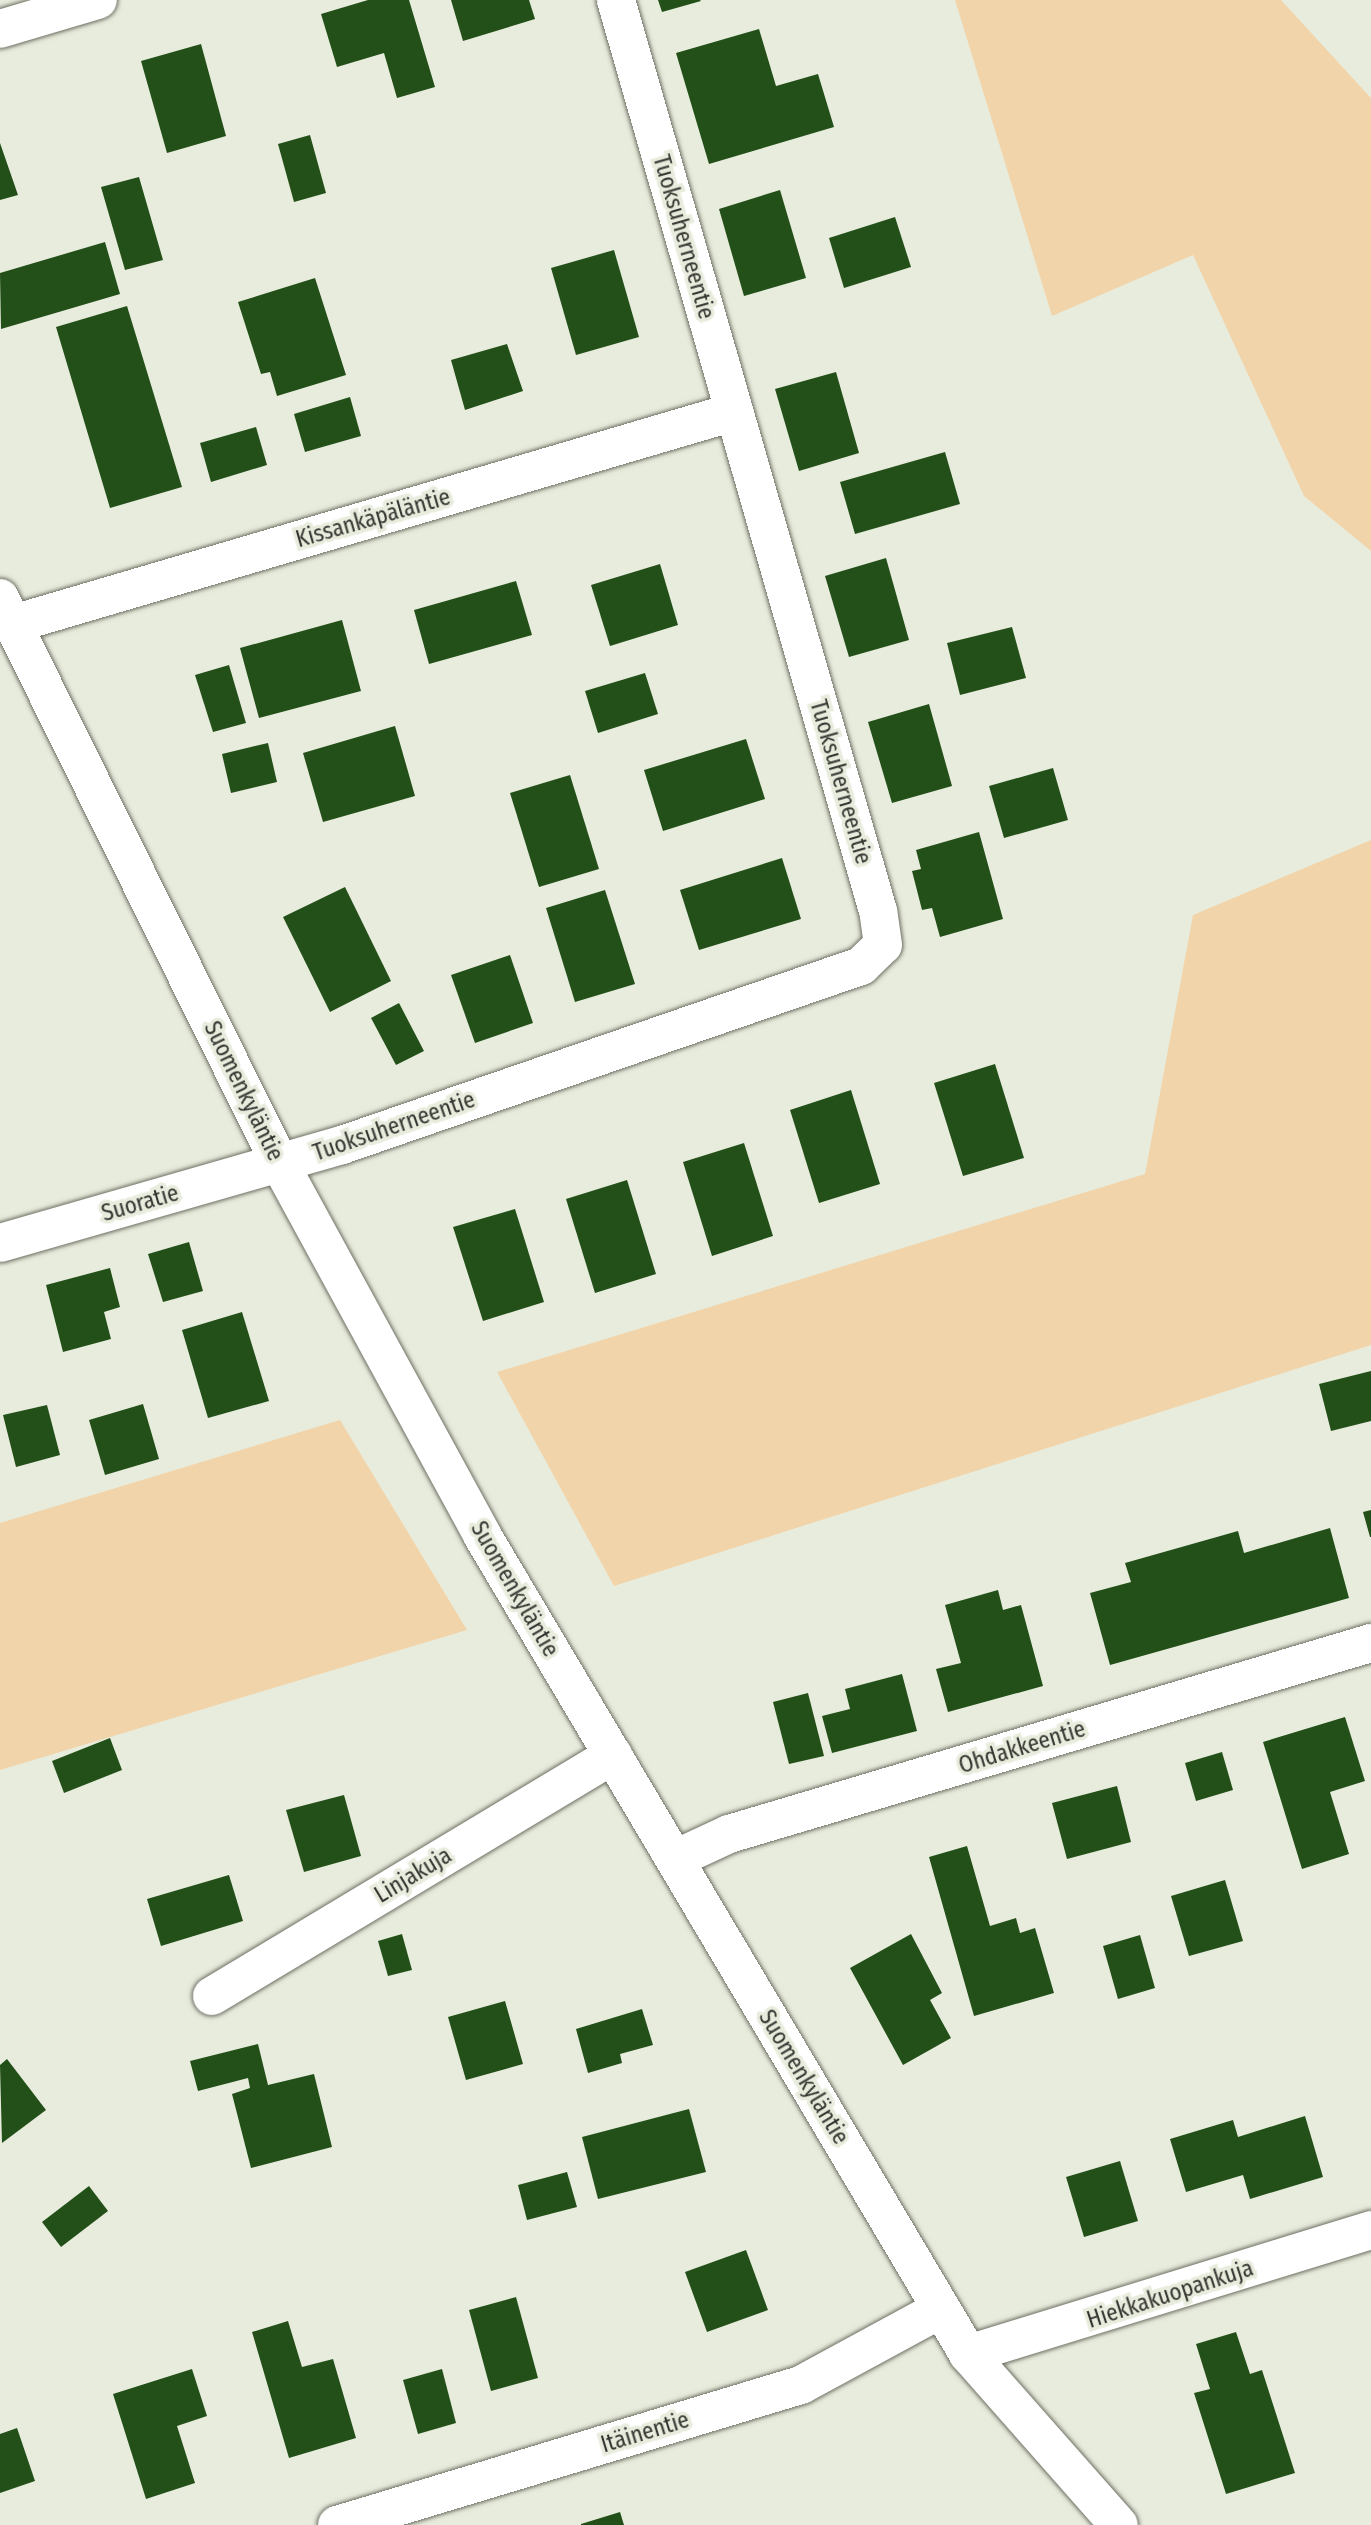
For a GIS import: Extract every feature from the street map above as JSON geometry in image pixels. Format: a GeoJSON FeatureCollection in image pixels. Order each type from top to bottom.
{"type":"FeatureCollection","features":[{"type":"Feature","properties":{"kind":"street"},"geometry":{"type":"LineString","coordinates":[[0,29],[98,0]]}},
{"type":"Feature","properties":{"kind":"street","name":"Tuoksuherneentie"},"geometry":{"type":"LineString","coordinates":[[280,1164],[861,966],[883,945],[878,911],[615,0]]}},
{"type":"Feature","properties":{"kind":"street","name":"Kissankäpäläntie"},"geometry":{"type":"LineString","coordinates":[[7,611],[734,412]]}},
{"type":"Feature","properties":{"kind":"street","name":"Suomenkyläntie"},"geometry":{"type":"LineString","coordinates":[[7,611],[280,1164],[482,1535],[968,2354],[1119,2525]]}},
{"type":"Feature","properties":{"kind":"street","name":"Suoratie"},"geometry":{"type":"LineString","coordinates":[[0,1243],[280,1164]]}},
{"type":"Feature","properties":{"kind":"street","name":"Ohdakkeentie"},"geometry":{"type":"LineString","coordinates":[[675,1859],[729,1834],[1371,1643]]}},
{"type":"Feature","properties":{"kind":"street","name":"Linjakuja"},"geometry":{"type":"LineString","coordinates":[[212,1996],[613,1755]]}},
{"type":"Feature","properties":{"kind":"street","name":"Hiekkakuopankuja"},"geometry":{"type":"LineString","coordinates":[[968,2354],[1371,2230]]}},
{"type":"Feature","properties":{"kind":"street","name":"Itäinentie"},"geometry":{"type":"LineString","coordinates":[[337,2525],[801,2385],[941,2309]]}},
{"type":"Feature","properties":{"kind":"shaded area"},"geometry":{"type":"Polygon","coordinates":[[[955,0],[1281,0],[1371,98],[1371,551],[1304,496],[1193,255],[1052,316],[955,0]]]}},
{"type":"Feature","properties":{"kind":"shaded area"},"geometry":{"type":"Polygon","coordinates":[[[1371,840],[1371,1345],[614,1586],[497,1372],[1145,1174],[1193,915],[1371,840]]]}},
{"type":"Feature","properties":{"kind":"shaded area"},"geometry":{"type":"Polygon","coordinates":[[[340,1420],[467,1630],[0,1770],[0,1523],[340,1420]]]}},
{"type":"Feature","properties":{"kind":"building"},"geometry":{"type":"Polygon","coordinates":[[[368,0],[409,0],[435,87],[397,98],[384,53],[337,67],[321,14],[368,0]]]}},
{"type":"Feature","properties":{"kind":"building"},"geometry":{"type":"Polygon","coordinates":[[[451,0],[529,0],[535,19],[463,41],[451,0]]]}},
{"type":"Feature","properties":{"kind":"building"},"geometry":{"type":"Polygon","coordinates":[[[658,0],[700,0],[701,1],[662,12],[658,0]]]}},
{"type":"Feature","properties":{"kind":"building"},"geometry":{"type":"Polygon","coordinates":[[[759,29],[776,86],[818,74],[834,127],[709,164],[676,53],[759,29]]]}},
{"type":"Feature","properties":{"kind":"building"},"geometry":{"type":"Polygon","coordinates":[[[201,44],[226,136],[167,153],[141,61],[201,44]]]}},
{"type":"Feature","properties":{"kind":"building"},"geometry":{"type":"Polygon","coordinates":[[[310,135],[326,193],[294,202],[278,144],[310,135]]]}},
{"type":"Feature","properties":{"kind":"building"},"geometry":{"type":"Polygon","coordinates":[[[0,143],[18,195],[0,200],[0,143]]]}},
{"type":"Feature","properties":{"kind":"building"},"geometry":{"type":"Polygon","coordinates":[[[139,177],[163,260],[125,270],[101,187],[139,177]]]}},
{"type":"Feature","properties":{"kind":"building"},"geometry":{"type":"Polygon","coordinates":[[[780,190],[806,278],[744,296],[719,209],[780,190]]]}},
{"type":"Feature","properties":{"kind":"building"},"geometry":{"type":"Polygon","coordinates":[[[895,217],[911,267],[844,288],[829,238],[895,217]]]}},
{"type":"Feature","properties":{"kind":"building"},"geometry":{"type":"Polygon","coordinates":[[[105,242],[120,294],[1,329],[0,273],[105,242]]]}},
{"type":"Feature","properties":{"kind":"building"},"geometry":{"type":"Polygon","coordinates":[[[614,250],[639,337],[576,355],[551,268],[614,250]]]}},
{"type":"Feature","properties":{"kind":"building"},"geometry":{"type":"Polygon","coordinates":[[[315,278],[346,375],[277,396],[270,372],[261,374],[238,302],[315,278]]]}},
{"type":"Feature","properties":{"kind":"building"},"geometry":{"type":"Polygon","coordinates":[[[127,306],[182,487],[110,508],[56,327],[127,306]]]}},
{"type":"Feature","properties":{"kind":"building"},"geometry":{"type":"Polygon","coordinates":[[[507,344],[523,391],[465,410],[451,360],[507,344]]]}},
{"type":"Feature","properties":{"kind":"building"},"geometry":{"type":"Polygon","coordinates":[[[836,372],[859,453],[799,471],[775,389],[836,372]]]}},
{"type":"Feature","properties":{"kind":"building"},"geometry":{"type":"Polygon","coordinates":[[[350,397],[361,436],[305,452],[294,414],[350,397]]]}},
{"type":"Feature","properties":{"kind":"building"},"geometry":{"type":"Polygon","coordinates":[[[256,427],[267,465],[211,482],[200,443],[256,427]]]}},
{"type":"Feature","properties":{"kind":"building"},"geometry":{"type":"Polygon","coordinates":[[[945,452],[960,504],[855,534],[840,482],[945,452]]]}},
{"type":"Feature","properties":{"kind":"building"},"geometry":{"type":"Polygon","coordinates":[[[886,558],[909,640],[849,657],[825,576],[886,558]]]}},
{"type":"Feature","properties":{"kind":"building"},"geometry":{"type":"Polygon","coordinates":[[[660,564],[678,625],[610,646],[591,585],[660,564]]]}},
{"type":"Feature","properties":{"kind":"building"},"geometry":{"type":"Polygon","coordinates":[[[516,581],[532,635],[429,664],[414,610],[516,581]]]}},
{"type":"Feature","properties":{"kind":"building"},"geometry":{"type":"Polygon","coordinates":[[[342,620],[361,691],[259,718],[240,648],[342,620]]]}},
{"type":"Feature","properties":{"kind":"building"},"geometry":{"type":"Polygon","coordinates":[[[1012,627],[1026,678],[960,695],[947,643],[1012,627]]]}},
{"type":"Feature","properties":{"kind":"building"},"geometry":{"type":"Polygon","coordinates":[[[229,665],[246,723],[213,732],[195,675],[229,665]]]}},
{"type":"Feature","properties":{"kind":"building"},"geometry":{"type":"Polygon","coordinates":[[[645,673],[658,714],[598,733],[585,691],[645,673]]]}},
{"type":"Feature","properties":{"kind":"building"},"geometry":{"type":"Polygon","coordinates":[[[929,704],[952,786],[892,803],[868,722],[929,704]]]}},
{"type":"Feature","properties":{"kind":"building"},"geometry":{"type":"Polygon","coordinates":[[[395,726],[415,796],[323,822],[303,753],[395,726]]]}},
{"type":"Feature","properties":{"kind":"building"},"geometry":{"type":"Polygon","coordinates":[[[746,739],[765,799],[663,831],[644,770],[746,739]]]}},
{"type":"Feature","properties":{"kind":"building"},"geometry":{"type":"Polygon","coordinates":[[[268,743],[277,782],[231,793],[222,754],[268,743]]]}},
{"type":"Feature","properties":{"kind":"building"},"geometry":{"type":"Polygon","coordinates":[[[1053,768],[1068,820],[1004,838],[989,786],[1053,768]]]}},
{"type":"Feature","properties":{"kind":"building"},"geometry":{"type":"Polygon","coordinates":[[[570,775],[599,869],[539,887],[510,793],[570,775]]]}},
{"type":"Feature","properties":{"kind":"building"},"geometry":{"type":"Polygon","coordinates":[[[979,832],[1003,919],[940,937],[932,908],[922,910],[912,871],[921,869],[916,850],[979,832]]]}},
{"type":"Feature","properties":{"kind":"building"},"geometry":{"type":"Polygon","coordinates":[[[782,858],[801,919],[699,950],[680,890],[782,858]]]}},
{"type":"Feature","properties":{"kind":"building"},"geometry":{"type":"Polygon","coordinates":[[[345,887],[391,981],[330,1012],[283,917],[345,887]]]}},
{"type":"Feature","properties":{"kind":"building"},"geometry":{"type":"Polygon","coordinates":[[[605,890],[635,984],[575,1002],[546,908],[605,890]]]}},
{"type":"Feature","properties":{"kind":"building"},"geometry":{"type":"Polygon","coordinates":[[[510,955],[533,1023],[475,1043],[451,975],[510,955]]]}},
{"type":"Feature","properties":{"kind":"building"},"geometry":{"type":"Polygon","coordinates":[[[399,1003],[424,1051],[396,1065],[371,1018],[399,1003]]]}},
{"type":"Feature","properties":{"kind":"building"},"geometry":{"type":"Polygon","coordinates":[[[995,1064],[1024,1158],[963,1176],[934,1083],[995,1064]]]}},
{"type":"Feature","properties":{"kind":"building"},"geometry":{"type":"Polygon","coordinates":[[[851,1090],[880,1184],[819,1203],[790,1110],[851,1090]]]}},
{"type":"Feature","properties":{"kind":"building"},"geometry":{"type":"Polygon","coordinates":[[[744,1143],[773,1236],[712,1256],[683,1162],[744,1143]]]}},
{"type":"Feature","properties":{"kind":"building"},"geometry":{"type":"Polygon","coordinates":[[[627,1180],[656,1274],[595,1293],[566,1199],[627,1180]]]}},
{"type":"Feature","properties":{"kind":"building"},"geometry":{"type":"Polygon","coordinates":[[[515,1209],[544,1302],[483,1321],[453,1227],[515,1209]]]}},
{"type":"Feature","properties":{"kind":"building"},"geometry":{"type":"Polygon","coordinates":[[[189,1242],[203,1291],[163,1302],[148,1254],[189,1242]]]}},
{"type":"Feature","properties":{"kind":"building"},"geometry":{"type":"Polygon","coordinates":[[[110,1268],[120,1307],[104,1312],[111,1339],[63,1352],[46,1285],[110,1268]]]}},
{"type":"Feature","properties":{"kind":"building"},"geometry":{"type":"Polygon","coordinates":[[[242,1312],[269,1401],[208,1418],[182,1330],[242,1312]]]}},
{"type":"Feature","properties":{"kind":"building"},"geometry":{"type":"Polygon","coordinates":[[[1371,1371],[1371,1421],[1331,1431],[1319,1384],[1371,1371]]]}},
{"type":"Feature","properties":{"kind":"building"},"geometry":{"type":"Polygon","coordinates":[[[143,1404],[159,1459],[105,1475],[89,1420],[143,1404]]]}},
{"type":"Feature","properties":{"kind":"building"},"geometry":{"type":"Polygon","coordinates":[[[47,1405],[60,1455],[16,1467],[3,1415],[47,1405]]]}},
{"type":"Feature","properties":{"kind":"building"},"geometry":{"type":"Polygon","coordinates":[[[1371,1510],[1371,1537],[1370,1537],[1363,1512],[1371,1510]]]}},
{"type":"Feature","properties":{"kind":"building"},"geometry":{"type":"Polygon","coordinates":[[[1330,1528],[1349,1598],[1110,1665],[1090,1593],[1131,1582],[1125,1563],[1238,1531],[1244,1553],[1330,1528]]]}},
{"type":"Feature","properties":{"kind":"building"},"geometry":{"type":"Polygon","coordinates":[[[998,1590],[1003,1610],[1021,1605],[1043,1686],[948,1712],[936,1669],[961,1663],[945,1605],[998,1590]]]}},
{"type":"Feature","properties":{"kind":"building"},"geometry":{"type":"Polygon","coordinates":[[[902,1674],[917,1731],[832,1753],[822,1716],[850,1709],[845,1689],[902,1674]]]}},
{"type":"Feature","properties":{"kind":"building"},"geometry":{"type":"Polygon","coordinates":[[[808,1693],[824,1756],[789,1764],[773,1702],[808,1693]]]}},
{"type":"Feature","properties":{"kind":"building"},"geometry":{"type":"Polygon","coordinates":[[[1345,1717],[1365,1781],[1330,1792],[1349,1854],[1302,1869],[1263,1742],[1345,1717]]]}},
{"type":"Feature","properties":{"kind":"building"},"geometry":{"type":"Polygon","coordinates":[[[110,1738],[122,1770],[64,1793],[52,1761],[110,1738]]]}},
{"type":"Feature","properties":{"kind":"building"},"geometry":{"type":"Polygon","coordinates":[[[1222,1752],[1233,1790],[1196,1801],[1185,1763],[1222,1752]]]}},
{"type":"Feature","properties":{"kind":"building"},"geometry":{"type":"Polygon","coordinates":[[[1117,1786],[1131,1842],[1067,1859],[1052,1803],[1117,1786]]]}},
{"type":"Feature","properties":{"kind":"building"},"geometry":{"type":"Polygon","coordinates":[[[344,1795],[361,1856],[304,1872],[286,1810],[344,1795]]]}},
{"type":"Feature","properties":{"kind":"building"},"geometry":{"type":"Polygon","coordinates":[[[967,1846],[990,1926],[1016,1918],[1020,1933],[1035,1928],[1054,1993],[974,2016],[929,1857],[967,1846]]]}},
{"type":"Feature","properties":{"kind":"building"},"geometry":{"type":"Polygon","coordinates":[[[229,1875],[243,1921],[161,1946],[147,1899],[229,1875]]]}},
{"type":"Feature","properties":{"kind":"building"},"geometry":{"type":"Polygon","coordinates":[[[1225,1880],[1243,1941],[1189,1956],[1171,1896],[1225,1880]]]}},
{"type":"Feature","properties":{"kind":"building"},"geometry":{"type":"Polygon","coordinates":[[[402,1934],[412,1970],[388,1976],[378,1941],[402,1934]]]}},
{"type":"Feature","properties":{"kind":"building"},"geometry":{"type":"Polygon","coordinates":[[[911,1934],[942,1993],[930,2000],[951,2038],[903,2065],[850,1968],[911,1934]]]}},
{"type":"Feature","properties":{"kind":"building"},"geometry":{"type":"Polygon","coordinates":[[[1140,1935],[1155,1988],[1118,1999],[1103,1946],[1140,1935]]]}},
{"type":"Feature","properties":{"kind":"building"},"geometry":{"type":"Polygon","coordinates":[[[505,2001],[523,2064],[466,2080],[448,2017],[505,2001]]]}},
{"type":"Feature","properties":{"kind":"building"},"geometry":{"type":"Polygon","coordinates":[[[642,2009],[653,2045],[620,2054],[622,2063],[588,2073],[576,2029],[642,2009]]]}},
{"type":"Feature","properties":{"kind":"building"},"geometry":{"type":"Polygon","coordinates":[[[258,2044],[268,2085],[314,2074],[332,2147],[251,2168],[232,2094],[250,2088],[248,2078],[198,2091],[190,2061],[258,2044]]]}},
{"type":"Feature","properties":{"kind":"building"},"geometry":{"type":"Polygon","coordinates":[[[7,2059],[46,2110],[2,2143],[0,2065],[7,2059]]]}},
{"type":"Feature","properties":{"kind":"building"},"geometry":{"type":"Polygon","coordinates":[[[689,2109],[706,2172],[598,2199],[582,2137],[689,2109]]]}},
{"type":"Feature","properties":{"kind":"building"},"geometry":{"type":"Polygon","coordinates":[[[1305,2116],[1323,2177],[1250,2199],[1243,2175],[1186,2192],[1170,2139],[1233,2120],[1238,2137],[1305,2116]]]}},
{"type":"Feature","properties":{"kind":"building"},"geometry":{"type":"Polygon","coordinates":[[[1120,2161],[1138,2221],[1084,2237],[1066,2177],[1120,2161]]]}},
{"type":"Feature","properties":{"kind":"building"},"geometry":{"type":"Polygon","coordinates":[[[567,2172],[577,2207],[527,2220],[518,2185],[567,2172]]]}},
{"type":"Feature","properties":{"kind":"building"},"geometry":{"type":"Polygon","coordinates":[[[89,2186],[108,2211],[61,2247],[42,2222],[89,2186]]]}},
{"type":"Feature","properties":{"kind":"building"},"geometry":{"type":"Polygon","coordinates":[[[746,2250],[768,2310],[707,2332],[685,2272],[746,2250]]]}},
{"type":"Feature","properties":{"kind":"building"},"geometry":{"type":"Polygon","coordinates":[[[516,2297],[538,2378],[491,2391],[469,2310],[516,2297]]]}},
{"type":"Feature","properties":{"kind":"building"},"geometry":{"type":"Polygon","coordinates":[[[288,2321],[302,2367],[333,2359],[356,2438],[289,2458],[252,2332],[288,2321]]]}},
{"type":"Feature","properties":{"kind":"building"},"geometry":{"type":"Polygon","coordinates":[[[1236,2332],[1250,2374],[1262,2370],[1295,2473],[1226,2494],[1194,2393],[1210,2389],[1196,2344],[1236,2332]]]}},
{"type":"Feature","properties":{"kind":"building"},"geometry":{"type":"Polygon","coordinates":[[[192,2369],[207,2416],[177,2426],[195,2483],[146,2499],[113,2394],[192,2369]]]}},
{"type":"Feature","properties":{"kind":"building"},"geometry":{"type":"Polygon","coordinates":[[[442,2369],[456,2423],[418,2434],[403,2380],[442,2369]]]}},
{"type":"Feature","properties":{"kind":"building"},"geometry":{"type":"Polygon","coordinates":[[[17,2428],[35,2481],[0,2493],[0,2434],[17,2428]]]}},
{"type":"Feature","properties":{"kind":"building"},"geometry":{"type":"Polygon","coordinates":[[[620,2512],[624,2525],[581,2525],[581,2524],[620,2512]]]}}]}
